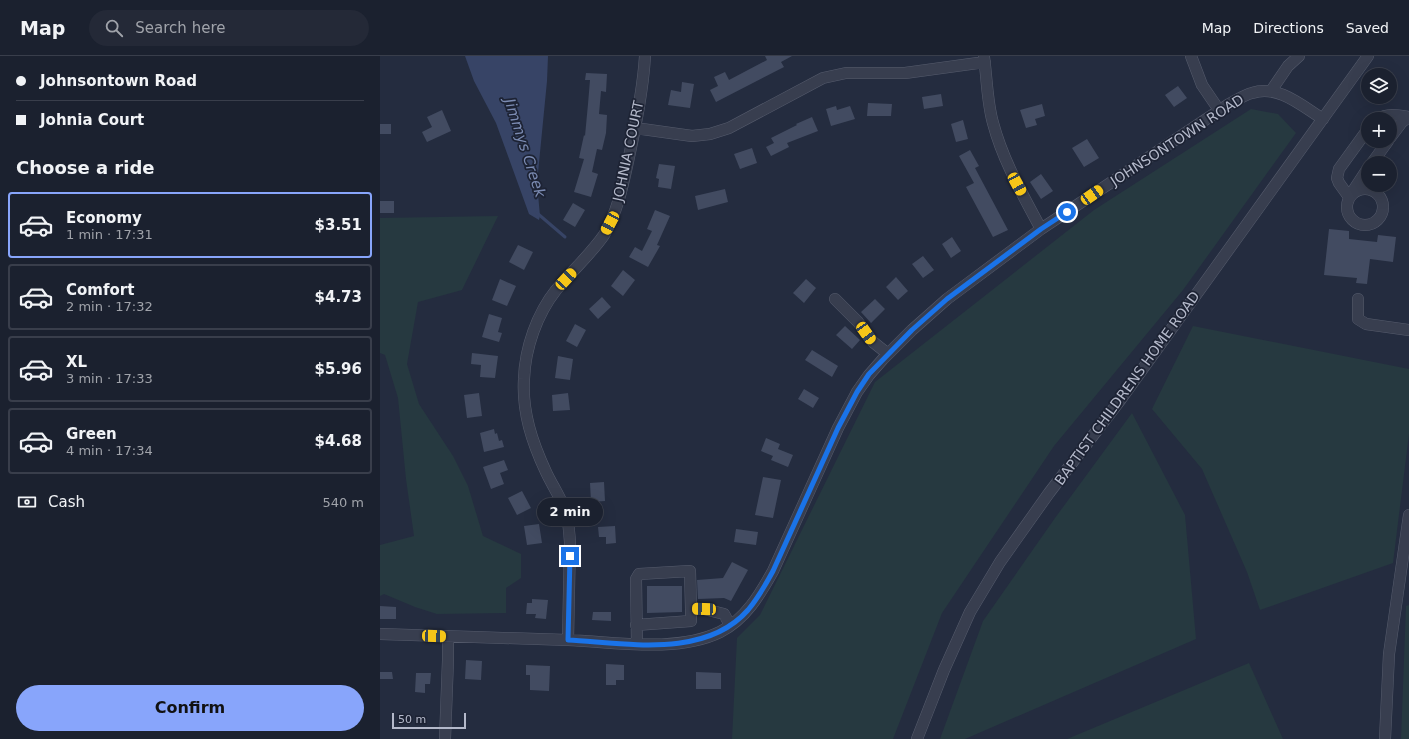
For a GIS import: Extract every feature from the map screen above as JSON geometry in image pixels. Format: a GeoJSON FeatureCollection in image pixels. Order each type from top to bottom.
{"type":"FeatureCollection","features":[{"type":"Feature","properties":{"kind":"street","name":"JOHNIA COURT"},"geometry":{"type":"LineString","coordinates":[[568,640],[569,527],[566,511],[559,494],[546,473],[534,446],[527,422],[524,398],[526,359],[535,327],[544,307],[556,290],[593,249],[604,234],[616,211],[635,128],[645,56]]}},
{"type":"Feature","properties":{"kind":"street"},"geometry":{"type":"LineString","coordinates":[[1191,56],[1202,85],[1219,110]]}},
{"type":"Feature","properties":{"kind":"street"},"geometry":{"type":"LineString","coordinates":[[1271,91],[1288,66],[1299,56]]}},
{"type":"Feature","properties":{"kind":"street","name":"BAPTIST CHILDRENS HOME ROAD"},"geometry":{"type":"LineString","coordinates":[[917,739],[944,670],[970,612],[1000,562],[1368,56]]}},
{"type":"Feature","properties":{"kind":"street"},"geometry":{"type":"LineString","coordinates":[[635,128],[692,136],[710,134],[729,128],[822,78],[856,72],[905,73],[985,59],[992,122],[1017,184],[1041,229]]}},
{"type":"Feature","properties":{"kind":"street","name":"JOHNSONTOWN ROAD"},"geometry":{"type":"LineString","coordinates":[[380,634],[568,640],[654,645],[684,643],[721,632],[748,609],[762,590],[773,571],[838,428],[857,392],[869,374],[912,330],[947,299],[1041,229],[1219,110],[1243,96],[1253,92],[1276,92],[1323,119]]}},
{"type":"Feature","properties":{"kind":"street"},"geometry":{"type":"LineString","coordinates":[[1397,115],[1409,117]]}},
{"type":"Feature","properties":{"kind":"street"},"geometry":{"type":"LineString","coordinates":[[1397,129],[1402,122],[1409,117]]}},
{"type":"Feature","properties":{"kind":"street"},"geometry":{"type":"LineString","coordinates":[[1361,139],[1340,169],[1336,178],[1349,197],[1361,179]]}},
{"type":"Feature","properties":{"kind":"street"},"geometry":{"type":"LineString","coordinates":[[835,298],[858,322],[873,342],[888,354]]}},
{"type":"Feature","properties":{"kind":"street"},"geometry":{"type":"LineString","coordinates":[[1358,299],[1358,320],[1366,324],[1409,330]]}},
{"type":"Feature","properties":{"kind":"street"},"geometry":{"type":"LineString","coordinates":[[1385,739],[1389,654],[1409,515]]}},
{"type":"Feature","properties":{"kind":"street"},"geometry":{"type":"LineString","coordinates":[[636,625],[691,621],[690,571],[639,574],[636,579],[636,625],[637,644]]}},
{"type":"Feature","properties":{"kind":"street"},"geometry":{"type":"LineString","coordinates":[[691,609],[704,609],[724,614],[730,625]]}},
{"type":"Feature","properties":{"kind":"street"},"geometry":{"type":"LineString","coordinates":[[445,739],[448,636]]}},
{"type":"Feature","properties":{"kind":"shaded area"},"geometry":{"type":"Polygon","coordinates":[[[1251,109],[1278,114],[1296,133],[1183,290],[1054,446],[942,613],[893,739],[732,739],[737,638],[760,615],[875,382],[1094,210],[1251,109]]]}},
{"type":"Feature","properties":{"kind":"shaded area"},"geometry":{"type":"Polygon","coordinates":[[[498,216],[462,290],[418,302],[407,364],[419,404],[453,456],[468,486],[483,536],[521,554],[521,578],[506,588],[506,613],[437,614],[415,607],[384,594],[380,596],[380,545],[414,536],[406,479],[398,398],[385,355],[380,353],[380,218],[498,216]]]}},
{"type":"Feature","properties":{"kind":"shaded area"},"geometry":{"type":"Polygon","coordinates":[[[1193,326],[1409,369],[1409,434],[1393,563],[1260,610],[1247,572],[1202,469],[1152,409],[1193,326]]]}},
{"type":"Feature","properties":{"kind":"shaded area"},"geometry":{"type":"Polygon","coordinates":[[[1132,413],[1185,515],[1196,639],[965,739],[940,739],[983,621],[1055,518],[1132,413]]]}},
{"type":"Feature","properties":{"kind":"shaded area"},"geometry":{"type":"Polygon","coordinates":[[[1409,605],[1409,739],[1401,739],[1406,606],[1409,605]]]}},
{"type":"Feature","properties":{"kind":"shaded area"},"geometry":{"type":"Polygon","coordinates":[[[1249,663],[1283,739],[1067,739],[1249,663]]]}},
{"type":"Feature","properties":{"kind":"water"},"geometry":{"type":"Polygon","coordinates":[[[465,56],[548,56],[537,183],[540,216],[539,220],[529,214],[496,123],[474,81],[465,56]]]}},
{"type":"Feature","properties":{"kind":"building"},"geometry":{"type":"Polygon","coordinates":[[[765,56],[792,56],[781,62],[784,67],[716,102],[710,90],[718,86],[714,77],[725,72],[729,80],[767,60],[765,56]]]}},
{"type":"Feature","properties":{"kind":"building"},"geometry":{"type":"Polygon","coordinates":[[[586,73],[607,74],[606,92],[601,91],[599,114],[607,115],[606,133],[602,150],[597,149],[592,172],[598,174],[591,197],[574,192],[584,159],[579,158],[584,135],[585,136],[590,80],[585,80],[586,73]]]}},
{"type":"Feature","properties":{"kind":"building"},"geometry":{"type":"Polygon","coordinates":[[[682,82],[694,84],[690,108],[668,105],[671,90],[681,92],[682,82]]]}},
{"type":"Feature","properties":{"kind":"building"},"geometry":{"type":"Polygon","coordinates":[[[1178,86],[1187,98],[1174,107],[1165,95],[1178,86]]]}},
{"type":"Feature","properties":{"kind":"building"},"geometry":{"type":"Polygon","coordinates":[[[941,94],[943,106],[924,109],[922,97],[941,94]]]}},
{"type":"Feature","properties":{"kind":"building"},"geometry":{"type":"Polygon","coordinates":[[[868,103],[892,104],[891,116],[867,116],[868,103]]]}},
{"type":"Feature","properties":{"kind":"building"},"geometry":{"type":"Polygon","coordinates":[[[1042,104],[1045,116],[1035,119],[1037,125],[1026,128],[1020,110],[1042,104]]]}},
{"type":"Feature","properties":{"kind":"building"},"geometry":{"type":"Polygon","coordinates":[[[836,106],[837,110],[850,106],[855,119],[831,126],[826,109],[836,106]]]}},
{"type":"Feature","properties":{"kind":"building"},"geometry":{"type":"Polygon","coordinates":[[[442,110],[451,131],[427,142],[422,132],[432,127],[427,117],[442,110]]]}},
{"type":"Feature","properties":{"kind":"building"},"geometry":{"type":"Polygon","coordinates":[[[812,117],[818,131],[787,143],[789,147],[771,156],[766,147],[774,143],[771,138],[812,117]]]}},
{"type":"Feature","properties":{"kind":"building"},"geometry":{"type":"Polygon","coordinates":[[[963,120],[968,139],[956,142],[951,124],[963,120]]]}},
{"type":"Feature","properties":{"kind":"building"},"geometry":{"type":"Polygon","coordinates":[[[380,124],[391,124],[391,134],[380,134],[380,124]]]}},
{"type":"Feature","properties":{"kind":"building"},"geometry":{"type":"Polygon","coordinates":[[[1087,139],[1099,158],[1084,167],[1072,148],[1087,139]]]}},
{"type":"Feature","properties":{"kind":"building"},"geometry":{"type":"Polygon","coordinates":[[[752,148],[757,163],[740,169],[734,154],[752,148]]]}},
{"type":"Feature","properties":{"kind":"building"},"geometry":{"type":"Polygon","coordinates":[[[970,150],[979,166],[975,168],[1008,230],[993,237],[966,187],[974,183],[959,156],[970,150]]]}},
{"type":"Feature","properties":{"kind":"building"},"geometry":{"type":"Polygon","coordinates":[[[659,164],[675,166],[671,189],[658,187],[659,179],[656,178],[659,164]]]}},
{"type":"Feature","properties":{"kind":"building"},"geometry":{"type":"Polygon","coordinates":[[[1041,174],[1053,191],[1041,199],[1030,182],[1041,174]]]}},
{"type":"Feature","properties":{"kind":"building"},"geometry":{"type":"Polygon","coordinates":[[[725,189],[728,202],[698,210],[695,196],[725,189]]]}},
{"type":"Feature","properties":{"kind":"building"},"geometry":{"type":"Polygon","coordinates":[[[380,201],[394,201],[394,213],[380,213],[380,201]]]}},
{"type":"Feature","properties":{"kind":"building"},"geometry":{"type":"Polygon","coordinates":[[[573,203],[585,210],[575,227],[563,220],[573,203]]]}},
{"type":"Feature","properties":{"kind":"building"},"geometry":{"type":"Polygon","coordinates":[[[655,210],[670,216],[657,245],[660,246],[648,267],[629,257],[635,247],[642,251],[652,231],[647,229],[655,210]]]}},
{"type":"Feature","properties":{"kind":"building"},"geometry":{"type":"Polygon","coordinates":[[[1329,229],[1349,231],[1349,239],[1377,242],[1378,235],[1396,237],[1393,262],[1370,259],[1367,284],[1356,283],[1357,278],[1324,275],[1329,229]]]}},
{"type":"Feature","properties":{"kind":"building"},"geometry":{"type":"Polygon","coordinates":[[[952,237],[961,251],[951,258],[942,244],[952,237]]]}},
{"type":"Feature","properties":{"kind":"building"},"geometry":{"type":"Polygon","coordinates":[[[518,245],[533,252],[524,270],[509,262],[518,245]]]}},
{"type":"Feature","properties":{"kind":"building"},"geometry":{"type":"Polygon","coordinates":[[[923,256],[934,270],[923,278],[912,264],[923,256]]]}},
{"type":"Feature","properties":{"kind":"building"},"geometry":{"type":"Polygon","coordinates":[[[623,270],[635,280],[623,296],[611,286],[623,270]]]}},
{"type":"Feature","properties":{"kind":"building"},"geometry":{"type":"Polygon","coordinates":[[[896,277],[908,291],[898,300],[886,287],[896,277]]]}},
{"type":"Feature","properties":{"kind":"building"},"geometry":{"type":"Polygon","coordinates":[[[500,279],[516,286],[507,306],[492,300],[500,279]]]}},
{"type":"Feature","properties":{"kind":"building"},"geometry":{"type":"Polygon","coordinates":[[[806,279],[816,288],[804,303],[793,293],[806,279]]]}},
{"type":"Feature","properties":{"kind":"building"},"geometry":{"type":"Polygon","coordinates":[[[602,297],[611,307],[598,319],[589,309],[602,297]]]}},
{"type":"Feature","properties":{"kind":"building"},"geometry":{"type":"Polygon","coordinates":[[[875,299],[885,309],[871,323],[861,312],[875,299]]]}},
{"type":"Feature","properties":{"kind":"building"},"geometry":{"type":"Polygon","coordinates":[[[489,314],[502,318],[498,332],[502,333],[499,342],[482,337],[489,314]]]}},
{"type":"Feature","properties":{"kind":"building"},"geometry":{"type":"Polygon","coordinates":[[[575,324],[586,330],[577,347],[566,341],[575,324]]]}},
{"type":"Feature","properties":{"kind":"building"},"geometry":{"type":"Polygon","coordinates":[[[845,326],[860,340],[852,349],[836,335],[845,326]]]}},
{"type":"Feature","properties":{"kind":"building"},"geometry":{"type":"Polygon","coordinates":[[[812,350],[838,366],[832,377],[805,360],[812,350]]]}},
{"type":"Feature","properties":{"kind":"building"},"geometry":{"type":"Polygon","coordinates":[[[472,353],[498,356],[495,378],[480,377],[481,365],[471,364],[472,353]]]}},
{"type":"Feature","properties":{"kind":"building"},"geometry":{"type":"Polygon","coordinates":[[[558,356],[573,359],[570,380],[555,378],[558,356]]]}},
{"type":"Feature","properties":{"kind":"building"},"geometry":{"type":"Polygon","coordinates":[[[804,389],[819,398],[813,408],[798,399],[804,389]]]}},
{"type":"Feature","properties":{"kind":"building"},"geometry":{"type":"Polygon","coordinates":[[[479,393],[482,416],[467,418],[464,395],[479,393]]]}},
{"type":"Feature","properties":{"kind":"building"},"geometry":{"type":"Polygon","coordinates":[[[568,393],[570,410],[553,411],[552,395],[568,393]]]}},
{"type":"Feature","properties":{"kind":"building"},"geometry":{"type":"Polygon","coordinates":[[[494,429],[495,434],[497,433],[499,441],[502,440],[504,447],[484,452],[480,433],[494,429]]]}},
{"type":"Feature","properties":{"kind":"building"},"geometry":{"type":"Polygon","coordinates":[[[766,438],[780,444],[778,449],[793,455],[788,467],[771,460],[773,456],[761,451],[766,438]]]}},
{"type":"Feature","properties":{"kind":"building"},"geometry":{"type":"Polygon","coordinates":[[[504,460],[508,470],[500,473],[504,484],[491,489],[483,467],[504,460]]]}},
{"type":"Feature","properties":{"kind":"building"},"geometry":{"type":"Polygon","coordinates":[[[763,477],[781,480],[773,518],[755,515],[763,477]]]}},
{"type":"Feature","properties":{"kind":"building"},"geometry":{"type":"Polygon","coordinates":[[[604,482],[605,501],[591,502],[590,483],[604,482]]]}},
{"type":"Feature","properties":{"kind":"building"},"geometry":{"type":"Polygon","coordinates":[[[522,491],[531,508],[517,515],[508,498],[522,491]]]}},
{"type":"Feature","properties":{"kind":"building"},"geometry":{"type":"Polygon","coordinates":[[[539,524],[542,543],[527,545],[524,526],[539,524]]]}},
{"type":"Feature","properties":{"kind":"building"},"geometry":{"type":"Polygon","coordinates":[[[615,526],[616,543],[606,544],[606,537],[599,537],[598,527],[615,526]]]}},
{"type":"Feature","properties":{"kind":"building"},"geometry":{"type":"Polygon","coordinates":[[[736,529],[758,532],[756,545],[734,542],[736,529]]]}},
{"type":"Feature","properties":{"kind":"building"},"geometry":{"type":"Polygon","coordinates":[[[732,562],[748,570],[731,601],[724,598],[698,599],[697,580],[723,578],[732,562]]]}},
{"type":"Feature","properties":{"kind":"building"},"geometry":{"type":"Polygon","coordinates":[[[647,586],[682,586],[682,612],[647,613],[647,586]]]}},
{"type":"Feature","properties":{"kind":"building"},"geometry":{"type":"Polygon","coordinates":[[[532,599],[548,600],[546,619],[535,618],[536,614],[526,614],[527,603],[532,603],[532,599]]]}},
{"type":"Feature","properties":{"kind":"building"},"geometry":{"type":"Polygon","coordinates":[[[380,606],[396,607],[396,619],[380,619],[380,606]]]}},
{"type":"Feature","properties":{"kind":"building"},"geometry":{"type":"Polygon","coordinates":[[[593,612],[611,612],[611,621],[592,620],[593,612]]]}},
{"type":"Feature","properties":{"kind":"building"},"geometry":{"type":"Polygon","coordinates":[[[466,660],[482,661],[481,680],[465,679],[466,660]]]}},
{"type":"Feature","properties":{"kind":"building"},"geometry":{"type":"Polygon","coordinates":[[[606,664],[624,665],[624,680],[616,680],[616,685],[606,685],[606,664]]]}},
{"type":"Feature","properties":{"kind":"building"},"geometry":{"type":"Polygon","coordinates":[[[526,665],[550,666],[549,691],[530,690],[530,675],[526,675],[526,665]]]}},
{"type":"Feature","properties":{"kind":"building"},"geometry":{"type":"Polygon","coordinates":[[[380,672],[392,672],[393,679],[380,679],[380,672]]]}},
{"type":"Feature","properties":{"kind":"building"},"geometry":{"type":"Polygon","coordinates":[[[696,672],[721,673],[721,689],[696,689],[696,672]]]}},
{"type":"Feature","properties":{"kind":"building"},"geometry":{"type":"Polygon","coordinates":[[[416,673],[431,673],[430,684],[425,684],[425,693],[415,692],[416,673]]]}},
{"type":"Feature","properties":{"kind":"waterway","name":"Jimmys Creek"},"geometry":{"type":"LineString","coordinates":[[537,213],[565,237]]}},
{"type":"Feature","properties":{"kind":"route"},"geometry":{"type":"LineString","coordinates":[[570,556],[568,640],[654,645],[684,643],[721,632],[736,622],[762,590],[773,571],[838,428],[857,392],[869,374],[912,330],[947,299],[1041,229],[1067,212]]}}]}
